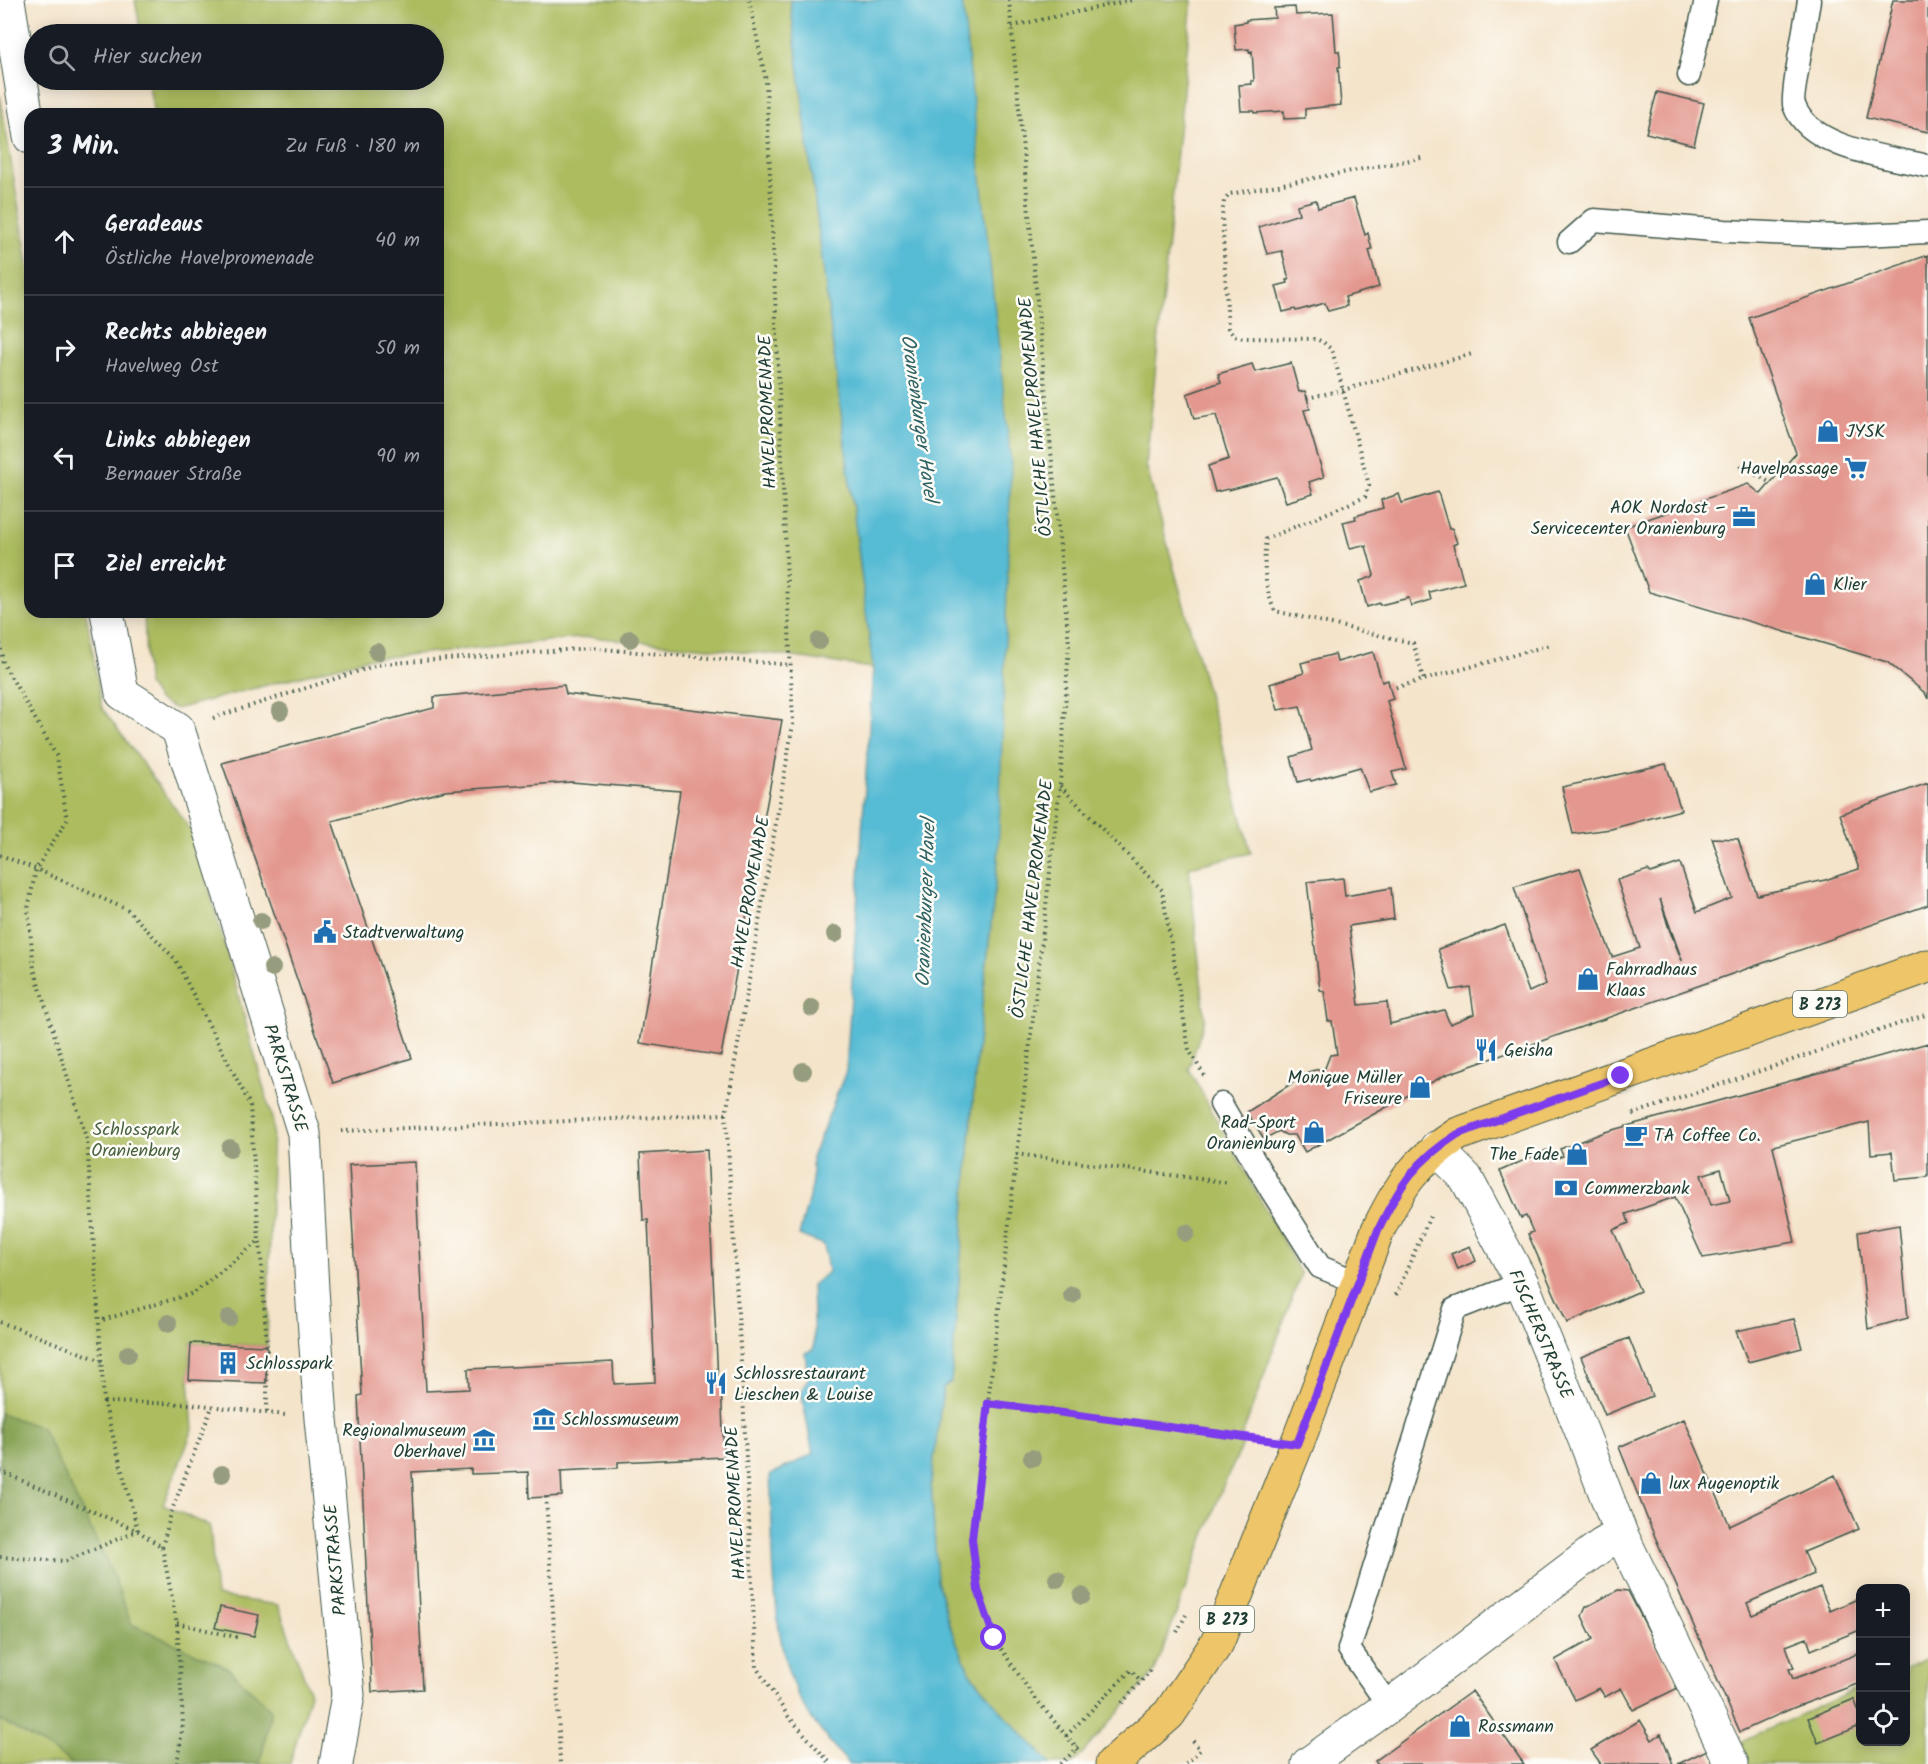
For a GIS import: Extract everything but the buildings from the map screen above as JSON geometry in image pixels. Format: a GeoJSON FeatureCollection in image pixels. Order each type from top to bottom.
{"type":"FeatureCollection","features":[{"type":"Feature","properties":{"kind":"main road","name":"B 273"},"geometry":{"type":"LineString","coordinates":[[1098,1760],[1169,1714],[1217,1643],[1297,1444],[1378,1230],[1394,1196],[1413,1170],[1436,1148],[1458,1134],[1928,966]]}},
{"type":"Feature","properties":{"kind":"street"},"geometry":{"type":"LineString","coordinates":[[8,0],[25,108]]}},
{"type":"Feature","properties":{"kind":"street"},"geometry":{"type":"LineString","coordinates":[[108,618],[122,693],[178,729]]}},
{"type":"Feature","properties":{"kind":"street","name":"PARKSTRASSE"},"geometry":{"type":"LineString","coordinates":[[178,729],[304,1133],[321,1419],[348,1695],[336,1764]]}},
{"type":"Feature","properties":{"kind":"street","name":"FISCHERSTRASSE"},"geometry":{"type":"LineString","coordinates":[[1436,1148],[1466,1178],[1522,1283],[1621,1534],[1732,1764]]}},
{"type":"Feature","properties":{"kind":"street"},"geometry":{"type":"LineString","coordinates":[[1308,1764],[1389,1706],[1602,1545],[1621,1534]]}},
{"type":"Feature","properties":{"kind":"lane"},"geometry":{"type":"LineString","coordinates":[[1689,75],[1706,0]]}},
{"type":"Feature","properties":{"kind":"lane"},"geometry":{"type":"LineString","coordinates":[[1809,0],[1793,104],[1807,127],[1834,144],[1928,166]]}},
{"type":"Feature","properties":{"kind":"lane"},"geometry":{"type":"LineString","coordinates":[[1569,242],[1594,220],[1725,231],[1839,236],[1928,232]]}},
{"type":"Feature","properties":{"kind":"lane"},"geometry":{"type":"LineString","coordinates":[[1221,1104],[1320,1267],[1357,1282]]}},
{"type":"Feature","properties":{"kind":"lane"},"geometry":{"type":"LineString","coordinates":[[1389,1706],[1349,1649],[1455,1309],[1522,1283]]}},
{"type":"Feature","properties":{"kind":"path","name":"HAVELPROMENADE"},"geometry":{"type":"LineString","coordinates":[[749,0],[766,81],[793,723],[726,1114],[756,1667],[788,1716],[831,1764]]}},
{"type":"Feature","properties":{"kind":"path","name":"ÖSTLICHE HAVELPROMENADE"},"geometry":{"type":"LineString","coordinates":[[1009,0],[1069,644],[1060,786],[972,1539],[978,1590],[994,1638],[1031,1694],[1066,1736],[1098,1760]]}},
{"type":"Feature","properties":{"kind":"path"},"geometry":{"type":"LineString","coordinates":[[1012,26],[1131,0]]}},
{"type":"Feature","properties":{"kind":"path"},"geometry":{"type":"LineString","coordinates":[[1421,158],[1230,194],[1224,201],[1222,216],[1228,328],[1234,336],[1244,338],[1316,339],[1332,350],[1370,485],[1365,497],[1266,539],[1264,556],[1269,598],[1275,611],[1413,643],[1424,680]]}},
{"type":"Feature","properties":{"kind":"path"},"geometry":{"type":"LineString","coordinates":[[1307,398],[1472,354]]}},
{"type":"Feature","properties":{"kind":"path"},"geometry":{"type":"LineString","coordinates":[[1740,466],[1771,483]]}},
{"type":"Feature","properties":{"kind":"path"},"geometry":{"type":"LineString","coordinates":[[0,643],[3,663],[57,758],[67,820],[36,869],[28,909],[34,969],[87,1140],[104,1402],[138,1531]]}},
{"type":"Feature","properties":{"kind":"path"},"geometry":{"type":"LineString","coordinates":[[1390,689],[1550,645]]}},
{"type":"Feature","properties":{"kind":"path"},"geometry":{"type":"LineString","coordinates":[[178,729],[381,664],[590,648],[790,665]]}},
{"type":"Feature","properties":{"kind":"path"},"geometry":{"type":"LineString","coordinates":[[1060,786],[1162,890],[1189,1050],[1221,1104]]}},
{"type":"Feature","properties":{"kind":"path"},"geometry":{"type":"LineString","coordinates":[[0,855],[128,910],[175,959],[250,1105],[267,1346],[267,1413]]}},
{"type":"Feature","properties":{"kind":"path"},"geometry":{"type":"LineString","coordinates":[[1624,1117],[1928,1014]]}},
{"type":"Feature","properties":{"kind":"path"},"geometry":{"type":"LineString","coordinates":[[304,1133],[726,1114]]}},
{"type":"Feature","properties":{"kind":"path"},"geometry":{"type":"LineString","coordinates":[[1016,1154],[1270,1188]]}},
{"type":"Feature","properties":{"kind":"path"},"geometry":{"type":"LineString","coordinates":[[99,1321],[194,1293],[260,1241]]}},
{"type":"Feature","properties":{"kind":"path"},"geometry":{"type":"LineString","coordinates":[[0,1322],[102,1361]]}},
{"type":"Feature","properties":{"kind":"path"},"geometry":{"type":"LineString","coordinates":[[104,1402],[192,1404],[321,1419]]}},
{"type":"Feature","properties":{"kind":"path"},"geometry":{"type":"LineString","coordinates":[[988,1403],[1260,1439],[1255,1450]]}},
{"type":"Feature","properties":{"kind":"path"},"geometry":{"type":"LineString","coordinates":[[177,1764],[183,1724],[177,1623],[162,1547],[172,1510],[212,1406]]}},
{"type":"Feature","properties":{"kind":"path"},"geometry":{"type":"LineString","coordinates":[[0,1471],[138,1531],[162,1547]]}},
{"type":"Feature","properties":{"kind":"path"},"geometry":{"type":"LineString","coordinates":[[546,1497],[560,1764]]}},
{"type":"Feature","properties":{"kind":"path"},"geometry":{"type":"LineString","coordinates":[[0,1557],[66,1561],[138,1531]]}},
{"type":"Feature","properties":{"kind":"path"},"geometry":{"type":"LineString","coordinates":[[1175,1635],[1190,1607]]}},
{"type":"Feature","properties":{"kind":"path"},"geometry":{"type":"LineString","coordinates":[[177,1623],[240,1638]]}},
{"type":"Feature","properties":{"kind":"path"},"geometry":{"type":"LineString","coordinates":[[1117,1708],[1154,1667]]}},
{"type":"Feature","properties":{"kind":"path"},"geometry":{"type":"LineString","coordinates":[[1066,1736],[1131,1670],[1141,1681]]}},
{"type":"Feature","properties":{"kind":"path"},"geometry":{"type":"LineString","coordinates":[[1186,1764],[1200,1750],[1192,1740]]}},
{"type":"Feature","properties":{"kind":"path"},"geometry":{"type":"LineString","coordinates":[[1059,1764],[1083,1743]]}},
{"type":"Feature","properties":{"kind":"green space"},"geometry":{"type":"Polygon","coordinates":[[[135,0],[790,0],[873,668],[773,654],[589,637],[365,659],[176,709],[158,700],[147,683],[144,618],[444,618],[444,108],[153,108],[150,90],[444,90],[444,24],[139,24],[135,0]]]}},
{"type":"Feature","properties":{"kind":"green space"},"geometry":{"type":"Polygon","coordinates":[[[961,0],[1192,0],[1146,465],[1251,853],[1189,867],[1205,1019],[1189,1069],[1301,1274],[1239,1444],[1243,1445],[1223,1486],[1155,1671],[1073,1764],[1051,1764],[1001,1711],[969,1671],[950,1627],[937,1581],[931,1482],[943,1387],[951,1382],[976,1061],[998,860],[961,0]]]}},
{"type":"Feature","properties":{"kind":"green space","name":"Schlosspark Oranienburg"},"geometry":{"type":"Polygon","coordinates":[[[0,95],[24,239],[24,618],[87,618],[102,708],[194,834],[273,1122],[267,1346],[191,1343],[189,1379],[193,1429],[163,1505],[210,1526],[216,1596],[278,1605],[310,1693],[290,1764],[0,1764],[0,95]]]}},
{"type":"Feature","properties":{"kind":"green space"},"geometry":{"type":"Polygon","coordinates":[[[0,1413],[42,1428],[113,1575],[131,1624],[228,1668],[271,1710],[260,1764],[72,1764],[0,1720],[0,1413]]]}},
{"type":"Feature","properties":{"kind":"green space"},"geometry":{"type":"Polygon","coordinates":[[[1928,1657],[1928,1764],[1743,1764],[1734,1745],[1856,1690],[1856,1746],[1910,1746],[1910,1666],[1928,1657]]]}},
{"type":"Feature","properties":{"kind":"water","name":"Oranienburger Havel"},"geometry":{"type":"Polygon","coordinates":[[[790,0],[961,0],[963,7],[1011,464],[998,860],[976,1061],[951,1382],[943,1388],[931,1482],[937,1581],[950,1627],[969,1671],[1001,1711],[1051,1764],[849,1764],[804,1707],[789,1674],[782,1647],[775,1589],[770,1475],[813,1454],[801,1391],[808,1378],[805,1353],[814,1349],[812,1285],[828,1272],[824,1245],[799,1235],[812,1186],[812,1158],[846,1071],[873,668],[790,0]]]}},
{"type":"Feature","properties":{"kind":"place","name":"JYSK"},"geometry":{"type":"Point","coordinates":[1828,431]}},
{"type":"Feature","properties":{"kind":"place","name":"Havelpassage"},"geometry":{"type":"Point","coordinates":[1856,468]}},
{"type":"Feature","properties":{"kind":"place","name":"AOK Nordost – Servicecenter Oranienburg"},"geometry":{"type":"Point","coordinates":[1744,517]}},
{"type":"Feature","properties":{"kind":"place","name":"Klier"},"geometry":{"type":"Point","coordinates":[1815,584]}},
{"type":"Feature","properties":{"kind":"place","name":"Stadtverwaltung"},"geometry":{"type":"Point","coordinates":[325,932]}},
{"type":"Feature","properties":{"kind":"place","name":"Fahrradhaus Klaas"},"geometry":{"type":"Point","coordinates":[1588,979]}},
{"type":"Feature","properties":{"kind":"place","name":"Geisha"},"geometry":{"type":"Point","coordinates":[1486,1050]}},
{"type":"Feature","properties":{"kind":"place","name":"Monique Müller Friseure"},"geometry":{"type":"Point","coordinates":[1420,1087]}},
{"type":"Feature","properties":{"kind":"place","name":"Rad-Sport Oranienburg"},"geometry":{"type":"Point","coordinates":[1314,1132]}},
{"type":"Feature","properties":{"kind":"place","name":"TA Coffee Co."},"geometry":{"type":"Point","coordinates":[1636,1135]}},
{"type":"Feature","properties":{"kind":"place","name":"The Fade"},"geometry":{"type":"Point","coordinates":[1577,1154]}},
{"type":"Feature","properties":{"kind":"place","name":"Commerzbank"},"geometry":{"type":"Point","coordinates":[1566,1188]}},
{"type":"Feature","properties":{"kind":"place","name":"Schlosspark"},"geometry":{"type":"Point","coordinates":[228,1363]}},
{"type":"Feature","properties":{"kind":"place","name":"Schlossrestaurant Lieschen & Louise"},"geometry":{"type":"Point","coordinates":[716,1383]}},
{"type":"Feature","properties":{"kind":"place","name":"Schlossmuseum"},"geometry":{"type":"Point","coordinates":[544,1419]}},
{"type":"Feature","properties":{"kind":"place","name":"Regionalmuseum Oberhavel"},"geometry":{"type":"Point","coordinates":[484,1440]}},
{"type":"Feature","properties":{"kind":"place","name":"lux Augenoptik"},"geometry":{"type":"Point","coordinates":[1651,1483]}},
{"type":"Feature","properties":{"kind":"place","name":"Rossmann"},"geometry":{"type":"Point","coordinates":[1460,1726]}},
{"type":"Feature","properties":{"kind":"route"},"geometry":{"type":"LineString","coordinates":[[994,1638],[978,1590],[972,1539],[988,1403],[1297,1444],[1378,1230],[1394,1196],[1413,1170],[1436,1148],[1458,1134],[1621,1076]]}}]}
